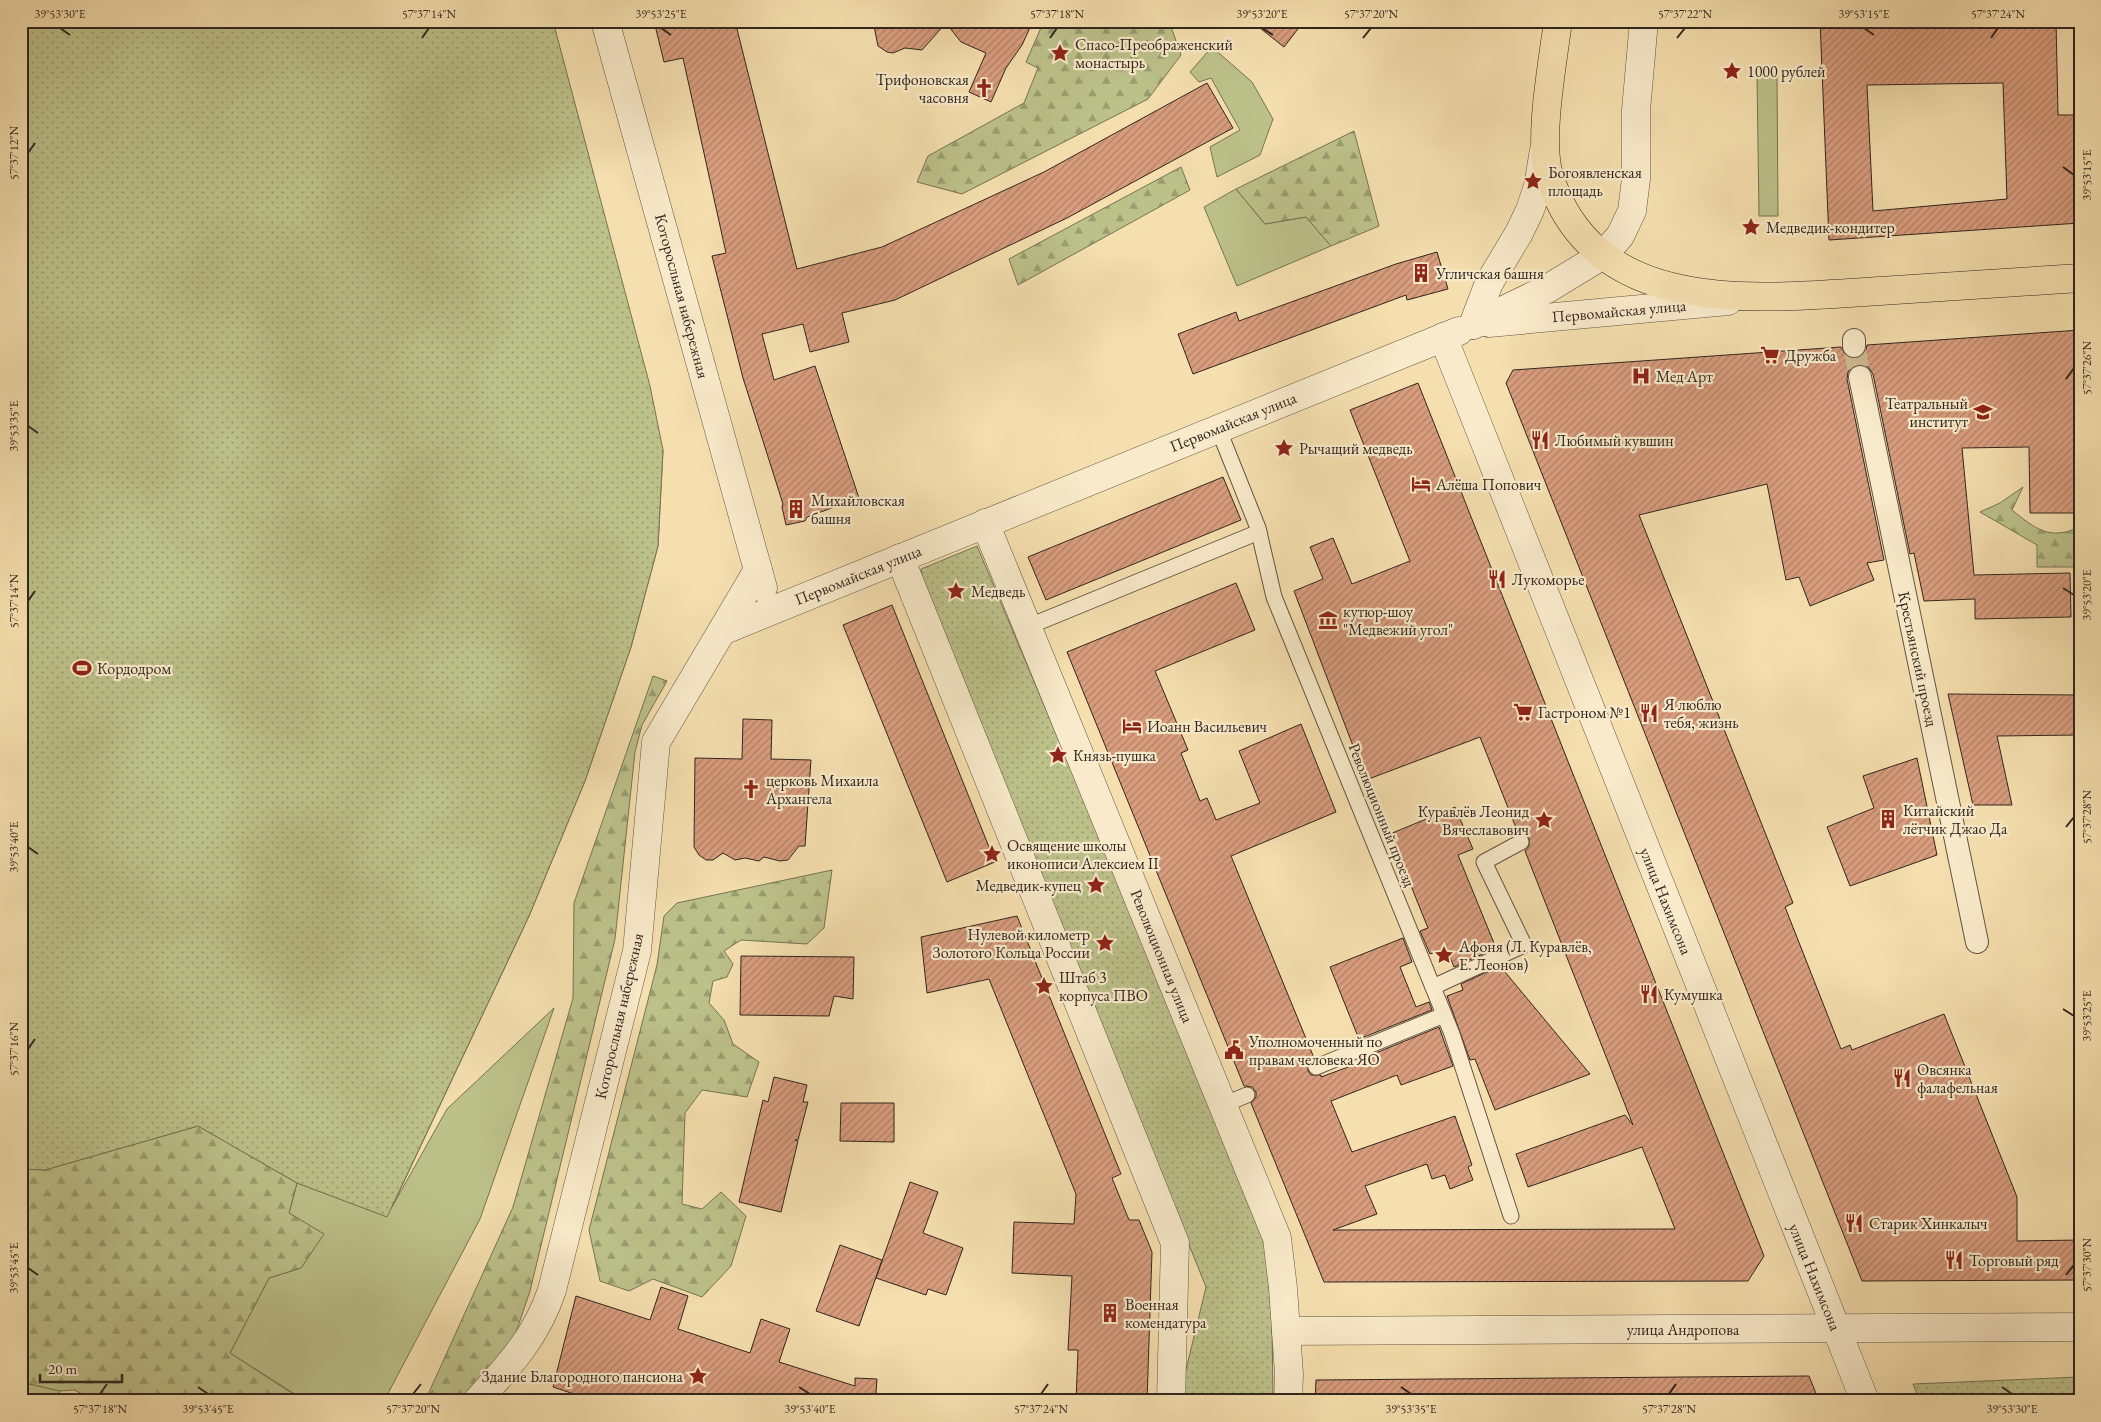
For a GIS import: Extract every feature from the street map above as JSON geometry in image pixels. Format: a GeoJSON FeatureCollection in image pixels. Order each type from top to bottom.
{"type":"FeatureCollection","features":[{"type":"Feature","properties":{"kind":"main road"},"geometry":{"type":"LineString","coordinates":[[1558,21],[1544,150],[1548,174],[1559,201],[1582,235],[1603,255]]}},
{"type":"Feature","properties":{"kind":"main road","name":"Первомайская улица"},"geometry":{"type":"LineString","coordinates":[[1603,255],[1639,276],[1699,294],[1766,298],[2080,278]]}},
{"type":"Feature","properties":{"kind":"street","name":"Которосльная набережная"},"geometry":{"type":"LineString","coordinates":[[606,21],[769,611]]}},
{"type":"Feature","properties":{"kind":"street"},"geometry":{"type":"LineString","coordinates":[[1473,325],[1546,289],[1603,255],[1620,236],[1632,211],[1636,179],[1636,110],[1644,21]]}},
{"type":"Feature","properties":{"kind":"street"},"geometry":{"type":"LineString","coordinates":[[1473,325],[1488,283],[1519,233],[1530,210],[1538,186],[1544,150]]}},
{"type":"Feature","properties":{"kind":"street","name":"Первомайская улица"},"geometry":{"type":"LineString","coordinates":[[722,631],[1473,325],[1766,298]]}},
{"type":"Feature","properties":{"kind":"street","name":"улица Нахимсона"},"geometry":{"type":"LineString","coordinates":[[1468,401],[1466,379],[1467,350],[1473,325]]}},
{"type":"Feature","properties":{"kind":"street","name":"улица Нахимсона"},"geometry":{"type":"LineString","coordinates":[[1443,337],[1865,1401]]}},
{"type":"Feature","properties":{"kind":"street","name":"Крестьянский проезд"},"geometry":{"type":"LineString","coordinates":[[1860,377],[1977,942]]}},
{"type":"Feature","properties":{"kind":"street","name":"Революционная улица"},"geometry":{"type":"LineString","coordinates":[[985,523],[1028,627],[1235,1100],[1279,1246],[1289,1374],[1288,1401]]}},
{"type":"Feature","properties":{"kind":"street"},"geometry":{"type":"LineString","coordinates":[[900,558],[1175,1243],[1171,1401]]}},
{"type":"Feature","properties":{"kind":"street","name":"Которосльная набережная"},"geometry":{"type":"LineString","coordinates":[[477,1401],[530,1340],[549,1298],[637,951],[655,747],[662,730],[758,570]]}},
{"type":"Feature","properties":{"kind":"street","name":"улица Андропова"},"geometry":{"type":"LineString","coordinates":[[1286,1331],[2080,1327]]}},
{"type":"Feature","properties":{"kind":"lane","name":"Революционный проезд"},"geometry":{"type":"LineString","coordinates":[[1218,428],[1259,532],[1274,597],[1458,1051],[1511,1216]]}},
{"type":"Feature","properties":{"kind":"lane"},"geometry":{"type":"LineString","coordinates":[[1028,627],[1259,532]]}},
{"type":"Feature","properties":{"kind":"lane"},"geometry":{"type":"LineString","coordinates":[[1433,987],[1524,945],[1484,862],[1521,842]]}},
{"type":"Feature","properties":{"kind":"lane"},"geometry":{"type":"LineString","coordinates":[[1316,1067],[1444,1015]]}},
{"type":"Feature","properties":{"kind":"green space"},"geometry":{"type":"Polygon","coordinates":[[[21,21],[553,21],[650,386],[663,450],[658,546],[631,647],[585,781],[529,916],[387,1217],[297,1183],[198,1126],[45,1170],[21,1169],[21,21]]]}},
{"type":"Feature","properties":{"kind":"green space"},"geometry":{"type":"Polygon","coordinates":[[[1044,21],[1169,21],[1181,55],[1148,99],[962,194],[917,182],[928,156],[1024,103],[1038,68],[1026,62],[1044,21]]]}},
{"type":"Feature","properties":{"kind":"green space"},"geometry":{"type":"Polygon","coordinates":[[[1212,47],[1252,82],[1273,119],[1260,155],[1217,177],[1210,147],[1240,130],[1211,78],[1199,82],[1190,72],[1212,47]]]}},
{"type":"Feature","properties":{"kind":"green space"},"geometry":{"type":"Polygon","coordinates":[[[1777,74],[1778,216],[1759,216],[1757,75],[1777,74]]]}},
{"type":"Feature","properties":{"kind":"green space"},"geometry":{"type":"Polygon","coordinates":[[[1354,131],[1379,226],[1331,246],[1306,217],[1265,224],[1236,189],[1354,131]]]}},
{"type":"Feature","properties":{"kind":"green space"},"geometry":{"type":"Polygon","coordinates":[[[1181,167],[1190,190],[1018,285],[1009,259],[1181,167]]]}},
{"type":"Feature","properties":{"kind":"green space"},"geometry":{"type":"Polygon","coordinates":[[[1236,189],[1265,224],[1306,217],[1331,246],[1237,286],[1204,207],[1236,189]]]}},
{"type":"Feature","properties":{"kind":"green space"},"geometry":{"type":"Polygon","coordinates":[[[663,450],[658,546],[631,647],[585,781],[529,916],[392,1207],[447,1109],[554,1008],[480,1219],[384,1401],[301,1401],[301,1398],[230,1353],[269,1278],[301,1268],[323,1234],[289,1213],[297,1183],[386,1216],[663,450]]]}},
{"type":"Feature","properties":{"kind":"green space"},"geometry":{"type":"Polygon","coordinates":[[[2023,487],[2012,510],[2028,523],[2051,533],[2060,533],[2080,527],[2080,572],[2079,567],[2037,567],[2037,545],[1980,512],[2000,503],[2023,487]]]}},
{"type":"Feature","properties":{"kind":"green space"},"geometry":{"type":"Polygon","coordinates":[[[977,546],[1271,1244],[1273,1401],[1184,1401],[1185,1374],[1206,1287],[923,582],[921,569],[977,546]]]}},
{"type":"Feature","properties":{"kind":"green space"},"geometry":{"type":"Polygon","coordinates":[[[653,676],[667,681],[642,725],[635,752],[615,939],[530,1291],[508,1356],[468,1401],[425,1401],[513,1207],[573,998],[574,903],[653,676]]]}},
{"type":"Feature","properties":{"kind":"green space"},"geometry":{"type":"Polygon","coordinates":[[[832,870],[824,928],[807,944],[741,940],[724,951],[733,964],[727,977],[713,981],[709,1003],[724,1020],[733,1044],[759,1062],[747,1097],[702,1090],[685,1113],[682,1204],[702,1209],[721,1192],[746,1216],[731,1266],[702,1297],[653,1279],[629,1291],[600,1281],[589,1230],[657,965],[664,916],[677,903],[832,870]]]}},
{"type":"Feature","properties":{"kind":"green space"},"geometry":{"type":"Polygon","coordinates":[[[198,1126],[297,1183],[289,1213],[324,1234],[301,1268],[269,1278],[230,1353],[301,1399],[301,1401],[98,1401],[74,1390],[60,1391],[21,1382],[21,1169],[45,1170],[198,1126]]]}},
{"type":"Feature","properties":{"kind":"green space"},"geometry":{"type":"Polygon","coordinates":[[[2080,1377],[2080,1401],[1920,1401],[1913,1384],[2080,1377]]]}},
{"type":"Feature","properties":{"kind":"green space"},"geometry":{"type":"Polygon","coordinates":[[[21,1382],[60,1391],[56,1401],[21,1401],[21,1382]]]}},
{"type":"Feature","properties":{"kind":"building"},"geometry":{"type":"Polygon","coordinates":[[[654,21],[735,21],[797,269],[882,247],[1044,172],[1207,83],[1233,128],[1067,218],[895,300],[842,313],[849,342],[810,352],[803,324],[762,334],[774,380],[815,366],[859,498],[807,517],[805,521],[786,525],[783,504],[743,378],[712,256],[726,253],[683,58],[664,62],[654,21]]]}},
{"type":"Feature","properties":{"kind":"building"},"geometry":{"type":"Polygon","coordinates":[[[873,21],[1033,21],[1022,45],[1006,68],[991,102],[969,92],[986,53],[961,42],[946,23],[922,50],[905,48],[893,53],[887,52],[878,46],[873,21]]]}},
{"type":"Feature","properties":{"kind":"building"},"geometry":{"type":"Polygon","coordinates":[[[1251,21],[1304,21],[1284,47],[1251,21]]]}},
{"type":"Feature","properties":{"kind":"building"},"geometry":{"type":"Polygon","coordinates":[[[1820,21],[2056,21],[2058,115],[2077,115],[2080,223],[1829,240],[1820,21]],[[2003,83],[1867,85],[1873,211],[2007,199],[2003,83]]]}},
{"type":"Feature","properties":{"kind":"building"},"geometry":{"type":"Polygon","coordinates":[[[1437,252],[1448,289],[1407,300],[1406,295],[1193,374],[1178,334],[1236,312],[1239,321],[1396,264],[1437,252]]]}},
{"type":"Feature","properties":{"kind":"building"},"geometry":{"type":"Polygon","coordinates":[[[2080,330],[2080,513],[2030,513],[2029,447],[1962,448],[1974,575],[2070,573],[2071,617],[1975,619],[1975,599],[1924,601],[1914,553],[1910,554],[1873,374],[1864,364],[1852,367],[1848,372],[1847,379],[1884,560],[1867,563],[1874,580],[1810,606],[1799,577],[1786,580],[1767,484],[1639,515],[1793,903],[1785,907],[1841,1049],[1850,1045],[1852,1050],[1944,1014],[2017,1197],[2017,1241],[2080,1240],[2080,1280],[1862,1281],[1506,383],[1513,370],[1841,347],[1847,357],[1854,359],[1865,353],[1867,345],[2080,330]]]}},
{"type":"Feature","properties":{"kind":"building"},"geometry":{"type":"Polygon","coordinates":[[[1418,383],[1764,1256],[1748,1281],[1324,1282],[1251,1103],[1256,1097],[1256,1092],[1252,1087],[1244,1086],[1067,652],[1236,583],[1255,630],[1155,671],[1188,750],[1181,753],[1200,801],[1207,798],[1216,820],[1260,803],[1239,751],[1301,724],[1336,812],[1231,856],[1314,1058],[1308,1062],[1308,1071],[1311,1075],[1321,1075],[1321,1077],[1367,1060],[1366,1057],[1439,1027],[1453,1066],[1401,1085],[1397,1075],[1331,1101],[1352,1152],[1455,1116],[1472,1165],[1468,1167],[1473,1180],[1450,1189],[1445,1175],[1432,1179],[1427,1164],[1365,1186],[1377,1214],[1333,1230],[1675,1229],[1642,1147],[1528,1187],[1516,1154],[1625,1115],[1633,1125],[1525,851],[1529,846],[1529,838],[1525,834],[1518,833],[1480,737],[1366,780],[1294,591],[1323,579],[1310,547],[1333,538],[1352,584],[1410,561],[1350,410],[1418,383]]]}},
{"type":"Feature","properties":{"kind":"building"},"geometry":{"type":"Polygon","coordinates":[[[1223,477],[1241,520],[1046,600],[1028,557],[1223,477]]]}},
{"type":"Feature","properties":{"kind":"building"},"geometry":{"type":"Polygon","coordinates":[[[892,605],[995,862],[947,882],[843,625],[892,605]]]}},
{"type":"Feature","properties":{"kind":"building"},"geometry":{"type":"Polygon","coordinates":[[[1948,694],[2080,695],[2080,735],[1997,736],[2012,805],[1973,805],[1948,694]]]}},
{"type":"Feature","properties":{"kind":"building","name":"церковь Михаила Архангела"},"geometry":{"type":"Polygon","coordinates":[[[743,719],[772,720],[771,759],[811,760],[805,846],[799,846],[788,860],[780,861],[764,857],[759,861],[745,858],[735,860],[723,853],[713,860],[706,860],[699,855],[694,847],[695,758],[742,759],[743,719]]]}},
{"type":"Feature","properties":{"kind":"building","name":"Китайский лётчик Джао Да"},"geometry":{"type":"Polygon","coordinates":[[[1917,758],[1937,855],[1850,886],[1827,827],[1874,808],[1863,776],[1917,758]]]}},
{"type":"Feature","properties":{"kind":"building"},"geometry":{"type":"Polygon","coordinates":[[[1455,807],[1473,849],[1458,855],[1496,948],[1454,967],[1446,948],[1430,954],[1420,931],[1428,928],[1390,834],[1455,807]]]}},
{"type":"Feature","properties":{"kind":"building"},"geometry":{"type":"Polygon","coordinates":[[[1017,916],[1121,1174],[1112,1178],[1129,1220],[1139,1220],[1152,1252],[1147,1401],[1076,1401],[1078,1350],[1068,1350],[1072,1276],[1012,1273],[1014,1222],[1074,1224],[1076,1194],[989,979],[927,993],[921,937],[1017,916]]]}},
{"type":"Feature","properties":{"kind":"building"},"geometry":{"type":"Polygon","coordinates":[[[1403,938],[1412,962],[1400,967],[1416,1007],[1429,1002],[1432,1010],[1359,1039],[1330,967],[1403,938]]]}},
{"type":"Feature","properties":{"kind":"building"},"geometry":{"type":"Polygon","coordinates":[[[741,956],[854,957],[853,999],[834,996],[829,1016],[740,1015],[741,956]]]}},
{"type":"Feature","properties":{"kind":"building"},"geometry":{"type":"Polygon","coordinates":[[[1500,966],[1590,1074],[1495,1110],[1475,1059],[1470,1060],[1447,996],[1463,990],[1461,984],[1500,966]]]}},
{"type":"Feature","properties":{"kind":"building"},"geometry":{"type":"Polygon","coordinates":[[[774,1077],[807,1085],[803,1102],[808,1102],[798,1140],[795,1140],[798,1141],[781,1212],[739,1202],[763,1100],[768,1102],[774,1077]]]}},
{"type":"Feature","properties":{"kind":"building"},"geometry":{"type":"Polygon","coordinates":[[[841,1103],[894,1103],[894,1142],[840,1141],[841,1103]]]}},
{"type":"Feature","properties":{"kind":"building"},"geometry":{"type":"Polygon","coordinates":[[[910,1182],[938,1192],[923,1233],[963,1248],[946,1295],[928,1289],[926,1295],[876,1278],[910,1182]]]}},
{"type":"Feature","properties":{"kind":"building"},"geometry":{"type":"Polygon","coordinates":[[[840,1245],[882,1260],[859,1326],[816,1311],[840,1245]]]}},
{"type":"Feature","properties":{"kind":"building"},"geometry":{"type":"Polygon","coordinates":[[[661,1287],[688,1296],[678,1329],[750,1353],[761,1319],[790,1329],[779,1362],[855,1386],[855,1378],[877,1379],[876,1393],[885,1396],[884,1401],[595,1401],[553,1387],[576,1296],[650,1320],[661,1287]]]}},
{"type":"Feature","properties":{"kind":"building"},"geometry":{"type":"Polygon","coordinates":[[[1809,1376],[1819,1401],[1451,1401],[1399,1398],[1399,1401],[1315,1401],[1316,1380],[1809,1376]]]}},
{"type":"Feature","properties":{"kind":"tunnel"},"geometry":{"type":"LineString","coordinates":[[1854,346],[1860,377]]}},
{"type":"Feature","properties":{"kind":"place","name":"Спасо-Преображенский монастырь"},"geometry":{"type":"Point","coordinates":[1060,53]}},
{"type":"Feature","properties":{"kind":"place","name":"1000 рублей"},"geometry":{"type":"Point","coordinates":[1732,71]}},
{"type":"Feature","properties":{"kind":"place","name":"Трифоновская часовня"},"geometry":{"type":"Point","coordinates":[984,88]}},
{"type":"Feature","properties":{"kind":"place","name":"Богоявленская площадь"},"geometry":{"type":"Point","coordinates":[1533,181]}},
{"type":"Feature","properties":{"kind":"place","name":"Медведик-кондитер"},"geometry":{"type":"Point","coordinates":[1751,227]}},
{"type":"Feature","properties":{"kind":"place","name":"Угличская башня"},"geometry":{"type":"Point","coordinates":[1421,273]}},
{"type":"Feature","properties":{"kind":"place","name":"Дружба"},"geometry":{"type":"Point","coordinates":[1770,355]}},
{"type":"Feature","properties":{"kind":"place","name":"Мед Арт"},"geometry":{"type":"Point","coordinates":[1641,376]}},
{"type":"Feature","properties":{"kind":"place","name":"Театральный институт"},"geometry":{"type":"Point","coordinates":[1983,412]}},
{"type":"Feature","properties":{"kind":"place","name":"Любимый кувшин"},"geometry":{"type":"Point","coordinates":[1540,440]}},
{"type":"Feature","properties":{"kind":"place","name":"Рычащий медведь"},"geometry":{"type":"Point","coordinates":[1284,448]}},
{"type":"Feature","properties":{"kind":"place","name":"Алёша Попович"},"geometry":{"type":"Point","coordinates":[1421,484]}},
{"type":"Feature","properties":{"kind":"place","name":"Михайловская башня"},"geometry":{"type":"Point","coordinates":[796,509]}},
{"type":"Feature","properties":{"kind":"place","name":"Лукоморье"},"geometry":{"type":"Point","coordinates":[1497,579]}},
{"type":"Feature","properties":{"kind":"place","name":"Медведь"},"geometry":{"type":"Point","coordinates":[956,591]}},
{"type":"Feature","properties":{"kind":"place","name":"кутюр-шоу \"Медвежий угол\""},"geometry":{"type":"Point","coordinates":[1328,620]}},
{"type":"Feature","properties":{"kind":"place","name":"Кордодром"},"geometry":{"type":"Point","coordinates":[82,668]}},
{"type":"Feature","properties":{"kind":"place","name":"Гастроном №1"},"geometry":{"type":"Point","coordinates":[1523,712]}},
{"type":"Feature","properties":{"kind":"place","name":"Я люблю тебя, жизнь"},"geometry":{"type":"Point","coordinates":[1649,713]}},
{"type":"Feature","properties":{"kind":"place","name":"Иоанн Васильевич"},"geometry":{"type":"Point","coordinates":[1132,726]}},
{"type":"Feature","properties":{"kind":"place","name":"Князь-пушка"},"geometry":{"type":"Point","coordinates":[1058,755]}},
{"type":"Feature","properties":{"kind":"place","name":"церковь Михаила Архангела"},"geometry":{"type":"Point","coordinates":[751,789]}},
{"type":"Feature","properties":{"kind":"place","name":"Китайский лётчик Джао Да"},"geometry":{"type":"Point","coordinates":[1888,819]}},
{"type":"Feature","properties":{"kind":"place","name":"Куравлёв Леонид Вячеславович"},"geometry":{"type":"Point","coordinates":[1544,820]}},
{"type":"Feature","properties":{"kind":"place","name":"Освящение школы иконописи Алексием II"},"geometry":{"type":"Point","coordinates":[992,854]}},
{"type":"Feature","properties":{"kind":"place","name":"Медведик-купец"},"geometry":{"type":"Point","coordinates":[1096,885]}},
{"type":"Feature","properties":{"kind":"place","name":"Нулевой километр Золотого Кольца России"},"geometry":{"type":"Point","coordinates":[1105,943]}},
{"type":"Feature","properties":{"kind":"place","name":"Афоня (Л. Куравлёв, Е. Леонов)"},"geometry":{"type":"Point","coordinates":[1444,955]}},
{"type":"Feature","properties":{"kind":"place","name":"Штаб 3 корпуса ПВО"},"geometry":{"type":"Point","coordinates":[1044,986]}},
{"type":"Feature","properties":{"kind":"place","name":"Кумушка"},"geometry":{"type":"Point","coordinates":[1649,994]}},
{"type":"Feature","properties":{"kind":"place","name":"Уполномоченный по правам человека ЯО"},"geometry":{"type":"Point","coordinates":[1234,1050]}},
{"type":"Feature","properties":{"kind":"place","name":"Овсянка фалафельная"},"geometry":{"type":"Point","coordinates":[1902,1078]}},
{"type":"Feature","properties":{"kind":"place","name":"Старик Хинкалыч"},"geometry":{"type":"Point","coordinates":[1854,1223]}},
{"type":"Feature","properties":{"kind":"place","name":"Торговый ряд"},"geometry":{"type":"Point","coordinates":[1954,1260]}},
{"type":"Feature","properties":{"kind":"place","name":"Военная комендатура"},"geometry":{"type":"Point","coordinates":[1110,1313]}},
{"type":"Feature","properties":{"kind":"place","name":"Здание Благородного пансиона"},"geometry":{"type":"Point","coordinates":[698,1376]}}]}
